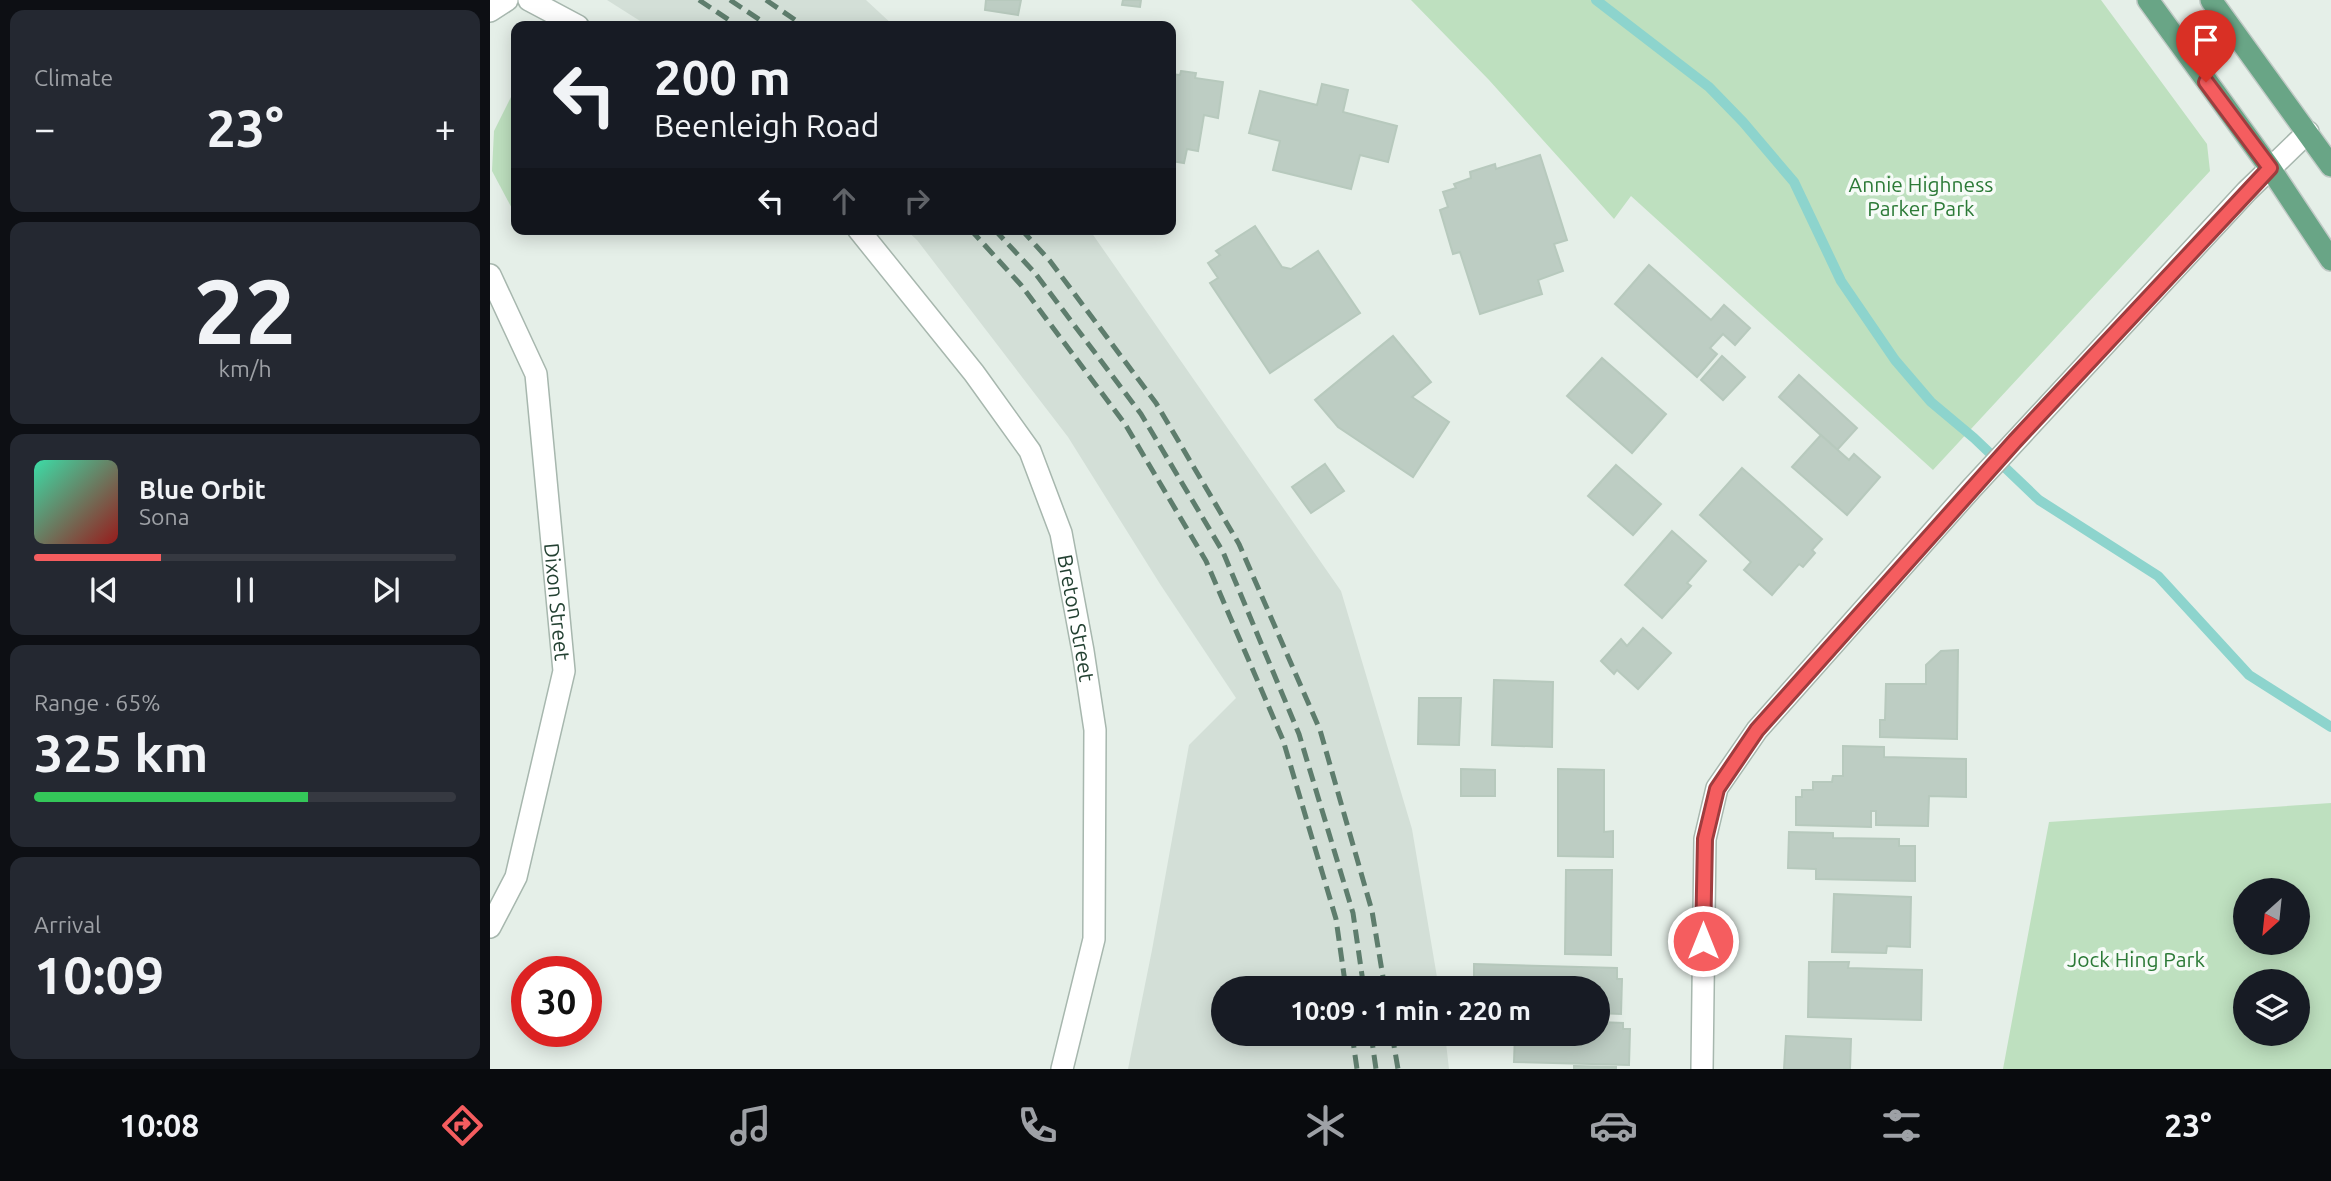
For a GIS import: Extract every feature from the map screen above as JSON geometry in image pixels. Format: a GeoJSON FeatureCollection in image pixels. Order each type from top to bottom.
{"type":"FeatureCollection","features":[{"type":"Feature","properties":{"kind":"main road"},"geometry":{"type":"LineString","coordinates":[[2148,0],[2270,168],[2331,260]]}},
{"type":"Feature","properties":{"kind":"main road"},"geometry":{"type":"LineString","coordinates":[[2211,0],[2331,166]]}},
{"type":"Feature","properties":{"kind":"street"},"geometry":{"type":"LineString","coordinates":[[490,10],[507,0]]}},
{"type":"Feature","properties":{"kind":"street"},"geometry":{"type":"LineString","coordinates":[[529,0],[569,21]]}},
{"type":"Feature","properties":{"kind":"street"},"geometry":{"type":"LineString","coordinates":[[1702,1069],[1705,839],[1717,789],[1757,730],[1971,489],[2270,168],[2308,132]]}},
{"type":"Feature","properties":{"kind":"street","name":"Breton Street"},"geometry":{"type":"LineString","coordinates":[[863,235],[974,373],[1030,452],[1061,533],[1095,730],[1094,939],[1062,1069]]}},
{"type":"Feature","properties":{"kind":"street","name":"Dixon Street"},"geometry":{"type":"LineString","coordinates":[[490,275],[536,374],[564,671],[516,877],[490,927]]}},
{"type":"Feature","properties":{"kind":"shaded area"},"geometry":{"type":"Polygon","coordinates":[[[607,0],[866,0],[889,21],[640,21],[607,0]]]}},
{"type":"Feature","properties":{"kind":"shaded area"},"geometry":{"type":"Polygon","coordinates":[[[912,235],[1093,235],[1341,591],[1412,829],[1437,976],[1211,976],[1211,1046],[1446,1046],[1449,1069],[1128,1069],[1189,745],[1236,698],[1160,584],[1068,437],[912,235]]]}},
{"type":"Feature","properties":{"kind":"green space","name":"Annie Highness Parker Park"},"geometry":{"type":"Polygon","coordinates":[[[1411,0],[2101,0],[2207,144],[2210,171],[1933,470],[1631,196],[1614,219],[1489,80],[1411,0]]]}},
{"type":"Feature","properties":{"kind":"green space"},"geometry":{"type":"Polygon","coordinates":[[[511,97],[511,207],[492,171],[494,131],[511,97]]]}},
{"type":"Feature","properties":{"kind":"green space","name":"Jock Hing Park"},"geometry":{"type":"Polygon","coordinates":[[[2331,803],[2331,1069],[2003,1069],[2049,822],[2331,803]]]}},
{"type":"Feature","properties":{"kind":"building"},"geometry":{"type":"Polygon","coordinates":[[[986,0],[1021,0],[1018,15],[985,10],[986,0]]]}},
{"type":"Feature","properties":{"kind":"building"},"geometry":{"type":"Polygon","coordinates":[[[1123,0],[1141,0],[1140,7],[1122,5],[1123,0]]]}},
{"type":"Feature","properties":{"kind":"building"},"geometry":{"type":"Polygon","coordinates":[[[1181,71],[1196,73],[1195,78],[1223,82],[1218,118],[1204,115],[1198,151],[1187,149],[1184,163],[1176,162],[1176,75],[1180,75],[1181,71]]]}},
{"type":"Feature","properties":{"kind":"building"},"geometry":{"type":"Polygon","coordinates":[[[1322,84],[1348,90],[1343,112],[1397,126],[1388,162],[1360,155],[1351,189],[1273,170],[1280,141],[1249,133],[1260,91],[1317,105],[1322,84]]]}},
{"type":"Feature","properties":{"kind":"building"},"geometry":{"type":"Polygon","coordinates":[[[1540,155],[1567,240],[1554,244],[1563,271],[1538,280],[1542,294],[1480,314],[1460,252],[1453,254],[1440,210],[1448,207],[1443,192],[1456,188],[1454,184],[1471,178],[1470,172],[1495,164],[1496,169],[1540,155]]]}},
{"type":"Feature","properties":{"kind":"building"},"geometry":{"type":"Polygon","coordinates":[[[1255,226],[1282,267],[1291,269],[1318,251],[1360,313],[1270,373],[1210,283],[1218,278],[1208,263],[1220,255],[1216,251],[1255,226]]]}},
{"type":"Feature","properties":{"kind":"building"},"geometry":{"type":"Polygon","coordinates":[[[1649,265],[1711,320],[1724,305],[1750,328],[1735,345],[1723,334],[1710,348],[1717,354],[1697,377],[1615,304],[1649,265]]]}},
{"type":"Feature","properties":{"kind":"building"},"geometry":{"type":"Polygon","coordinates":[[[1393,336],[1431,382],[1412,397],[1449,422],[1413,477],[1338,427],[1315,400],[1393,336]]]}},
{"type":"Feature","properties":{"kind":"building"},"geometry":{"type":"Polygon","coordinates":[[[1722,356],[1745,377],[1723,400],[1701,380],[1722,356]]]}},
{"type":"Feature","properties":{"kind":"building"},"geometry":{"type":"Polygon","coordinates":[[[1602,358],[1666,414],[1632,453],[1567,396],[1602,358]]]}},
{"type":"Feature","properties":{"kind":"building"},"geometry":{"type":"Polygon","coordinates":[[[1799,375],[1857,428],[1837,450],[1779,397],[1799,375]]]}},
{"type":"Feature","properties":{"kind":"building"},"geometry":{"type":"Polygon","coordinates":[[[1821,435],[1849,460],[1854,454],[1880,477],[1847,515],[1792,467],[1821,435]]]}},
{"type":"Feature","properties":{"kind":"building"},"geometry":{"type":"Polygon","coordinates":[[[1325,464],[1344,491],[1311,513],[1292,487],[1325,464]]]}},
{"type":"Feature","properties":{"kind":"building"},"geometry":{"type":"Polygon","coordinates":[[[1616,465],[1661,504],[1633,535],[1588,496],[1616,465]]]}},
{"type":"Feature","properties":{"kind":"building"},"geometry":{"type":"Polygon","coordinates":[[[1742,468],[1822,539],[1803,567],[1799,564],[1772,595],[1744,570],[1751,562],[1700,515],[1742,468]]]}},
{"type":"Feature","properties":{"kind":"building"},"geometry":{"type":"Polygon","coordinates":[[[1672,531],[1706,561],[1687,583],[1691,586],[1662,618],[1625,585],[1672,531]]]}},
{"type":"Feature","properties":{"kind":"building"},"geometry":{"type":"Polygon","coordinates":[[[1643,628],[1671,653],[1638,689],[1617,670],[1614,674],[1601,661],[1621,639],[1627,646],[1643,628]]]}},
{"type":"Feature","properties":{"kind":"building"},"geometry":{"type":"Polygon","coordinates":[[[1958,650],[1957,739],[1880,737],[1880,720],[1885,720],[1886,684],[1926,684],[1926,665],[1941,651],[1958,650]]]}},
{"type":"Feature","properties":{"kind":"building"},"geometry":{"type":"Polygon","coordinates":[[[1494,680],[1553,682],[1552,747],[1492,745],[1494,680]]]}},
{"type":"Feature","properties":{"kind":"building"},"geometry":{"type":"Polygon","coordinates":[[[1419,698],[1461,698],[1459,745],[1418,744],[1419,698]]]}},
{"type":"Feature","properties":{"kind":"building"},"geometry":{"type":"Polygon","coordinates":[[[1843,746],[1884,747],[1884,757],[1966,759],[1966,797],[1929,796],[1928,826],[1876,825],[1876,811],[1871,811],[1871,827],[1796,825],[1796,797],[1802,797],[1802,790],[1813,790],[1813,782],[1832,782],[1833,776],[1843,776],[1843,746]]]}},
{"type":"Feature","properties":{"kind":"building"},"geometry":{"type":"Polygon","coordinates":[[[1461,769],[1495,770],[1495,796],[1461,796],[1461,769]]]}},
{"type":"Feature","properties":{"kind":"building"},"geometry":{"type":"Polygon","coordinates":[[[1558,769],[1604,770],[1604,832],[1613,831],[1613,857],[1558,856],[1558,769]]]}},
{"type":"Feature","properties":{"kind":"building"},"geometry":{"type":"Polygon","coordinates":[[[1789,832],[1833,833],[1833,838],[1899,839],[1899,846],[1915,846],[1915,881],[1816,879],[1816,869],[1788,868],[1789,832]]]}},
{"type":"Feature","properties":{"kind":"building"},"geometry":{"type":"Polygon","coordinates":[[[1566,870],[1612,870],[1611,955],[1565,954],[1566,870]]]}},
{"type":"Feature","properties":{"kind":"building"},"geometry":{"type":"Polygon","coordinates":[[[1834,894],[1911,897],[1910,947],[1887,946],[1886,953],[1832,952],[1834,894]]]}},
{"type":"Feature","properties":{"kind":"building"},"geometry":{"type":"Polygon","coordinates":[[[1809,962],[1849,962],[1848,968],[1922,970],[1921,1020],[1808,1017],[1809,962]]]}},
{"type":"Feature","properties":{"kind":"building"},"geometry":{"type":"Polygon","coordinates":[[[1474,964],[1617,968],[1617,979],[1622,979],[1621,1014],[1610,1014],[1610,976],[1474,976],[1474,964]]]}},
{"type":"Feature","properties":{"kind":"building"},"geometry":{"type":"Polygon","coordinates":[[[1610,1022],[1623,1023],[1623,1029],[1630,1029],[1629,1065],[1514,1062],[1515,1046],[1610,1046],[1610,1022]]]}},
{"type":"Feature","properties":{"kind":"building"},"geometry":{"type":"Polygon","coordinates":[[[1786,1036],[1851,1039],[1850,1069],[1784,1069],[1786,1036]]]}},
{"type":"Feature","properties":{"kind":"building"},"geometry":{"type":"Polygon","coordinates":[[[1574,1066],[1616,1067],[1616,1069],[1574,1069],[1574,1066]]]}},
{"type":"Feature","properties":{"kind":"waterway"},"geometry":{"type":"LineString","coordinates":[[1596,0],[1709,87],[1794,182],[1841,281],[1895,360],[1931,402],[1974,438],[2039,500],[2158,576],[2249,675],[2331,727]]}},
{"type":"Feature","properties":{"kind":"railway"},"geometry":{"type":"LineString","coordinates":[[699,0],[730,21]]}},
{"type":"Feature","properties":{"kind":"railway"},"geometry":{"type":"LineString","coordinates":[[730,0],[762,21]]}},
{"type":"Feature","properties":{"kind":"railway"},"geometry":{"type":"LineString","coordinates":[[766,0],[797,21]]}},
{"type":"Feature","properties":{"kind":"railway"},"geometry":{"type":"LineString","coordinates":[[975,235],[1021,285],[1125,424],[1206,561],[1283,740],[1336,919],[1344,976]]}},
{"type":"Feature","properties":{"kind":"railway"},"geometry":{"type":"LineString","coordinates":[[1000,235],[1035,273],[1141,414],[1223,552],[1299,734],[1353,913],[1362,976]]}},
{"type":"Feature","properties":{"kind":"railway"},"geometry":{"type":"LineString","coordinates":[[1026,235],[1050,261],[1156,403],[1239,544],[1320,730],[1372,911],[1383,976]]}},
{"type":"Feature","properties":{"kind":"railway"},"geometry":{"type":"LineString","coordinates":[[1354,1046],[1357,1069]]}},
{"type":"Feature","properties":{"kind":"railway"},"geometry":{"type":"LineString","coordinates":[[1373,1046],[1376,1069]]}},
{"type":"Feature","properties":{"kind":"railway"},"geometry":{"type":"LineString","coordinates":[[1394,1046],[1398,1069]]}},
{"type":"Feature","properties":{"kind":"route"},"geometry":{"type":"LineString","coordinates":[[1703,941],[1705,839],[1717,789],[1757,730],[2015,441],[2270,168],[2206,82]]}}]}
